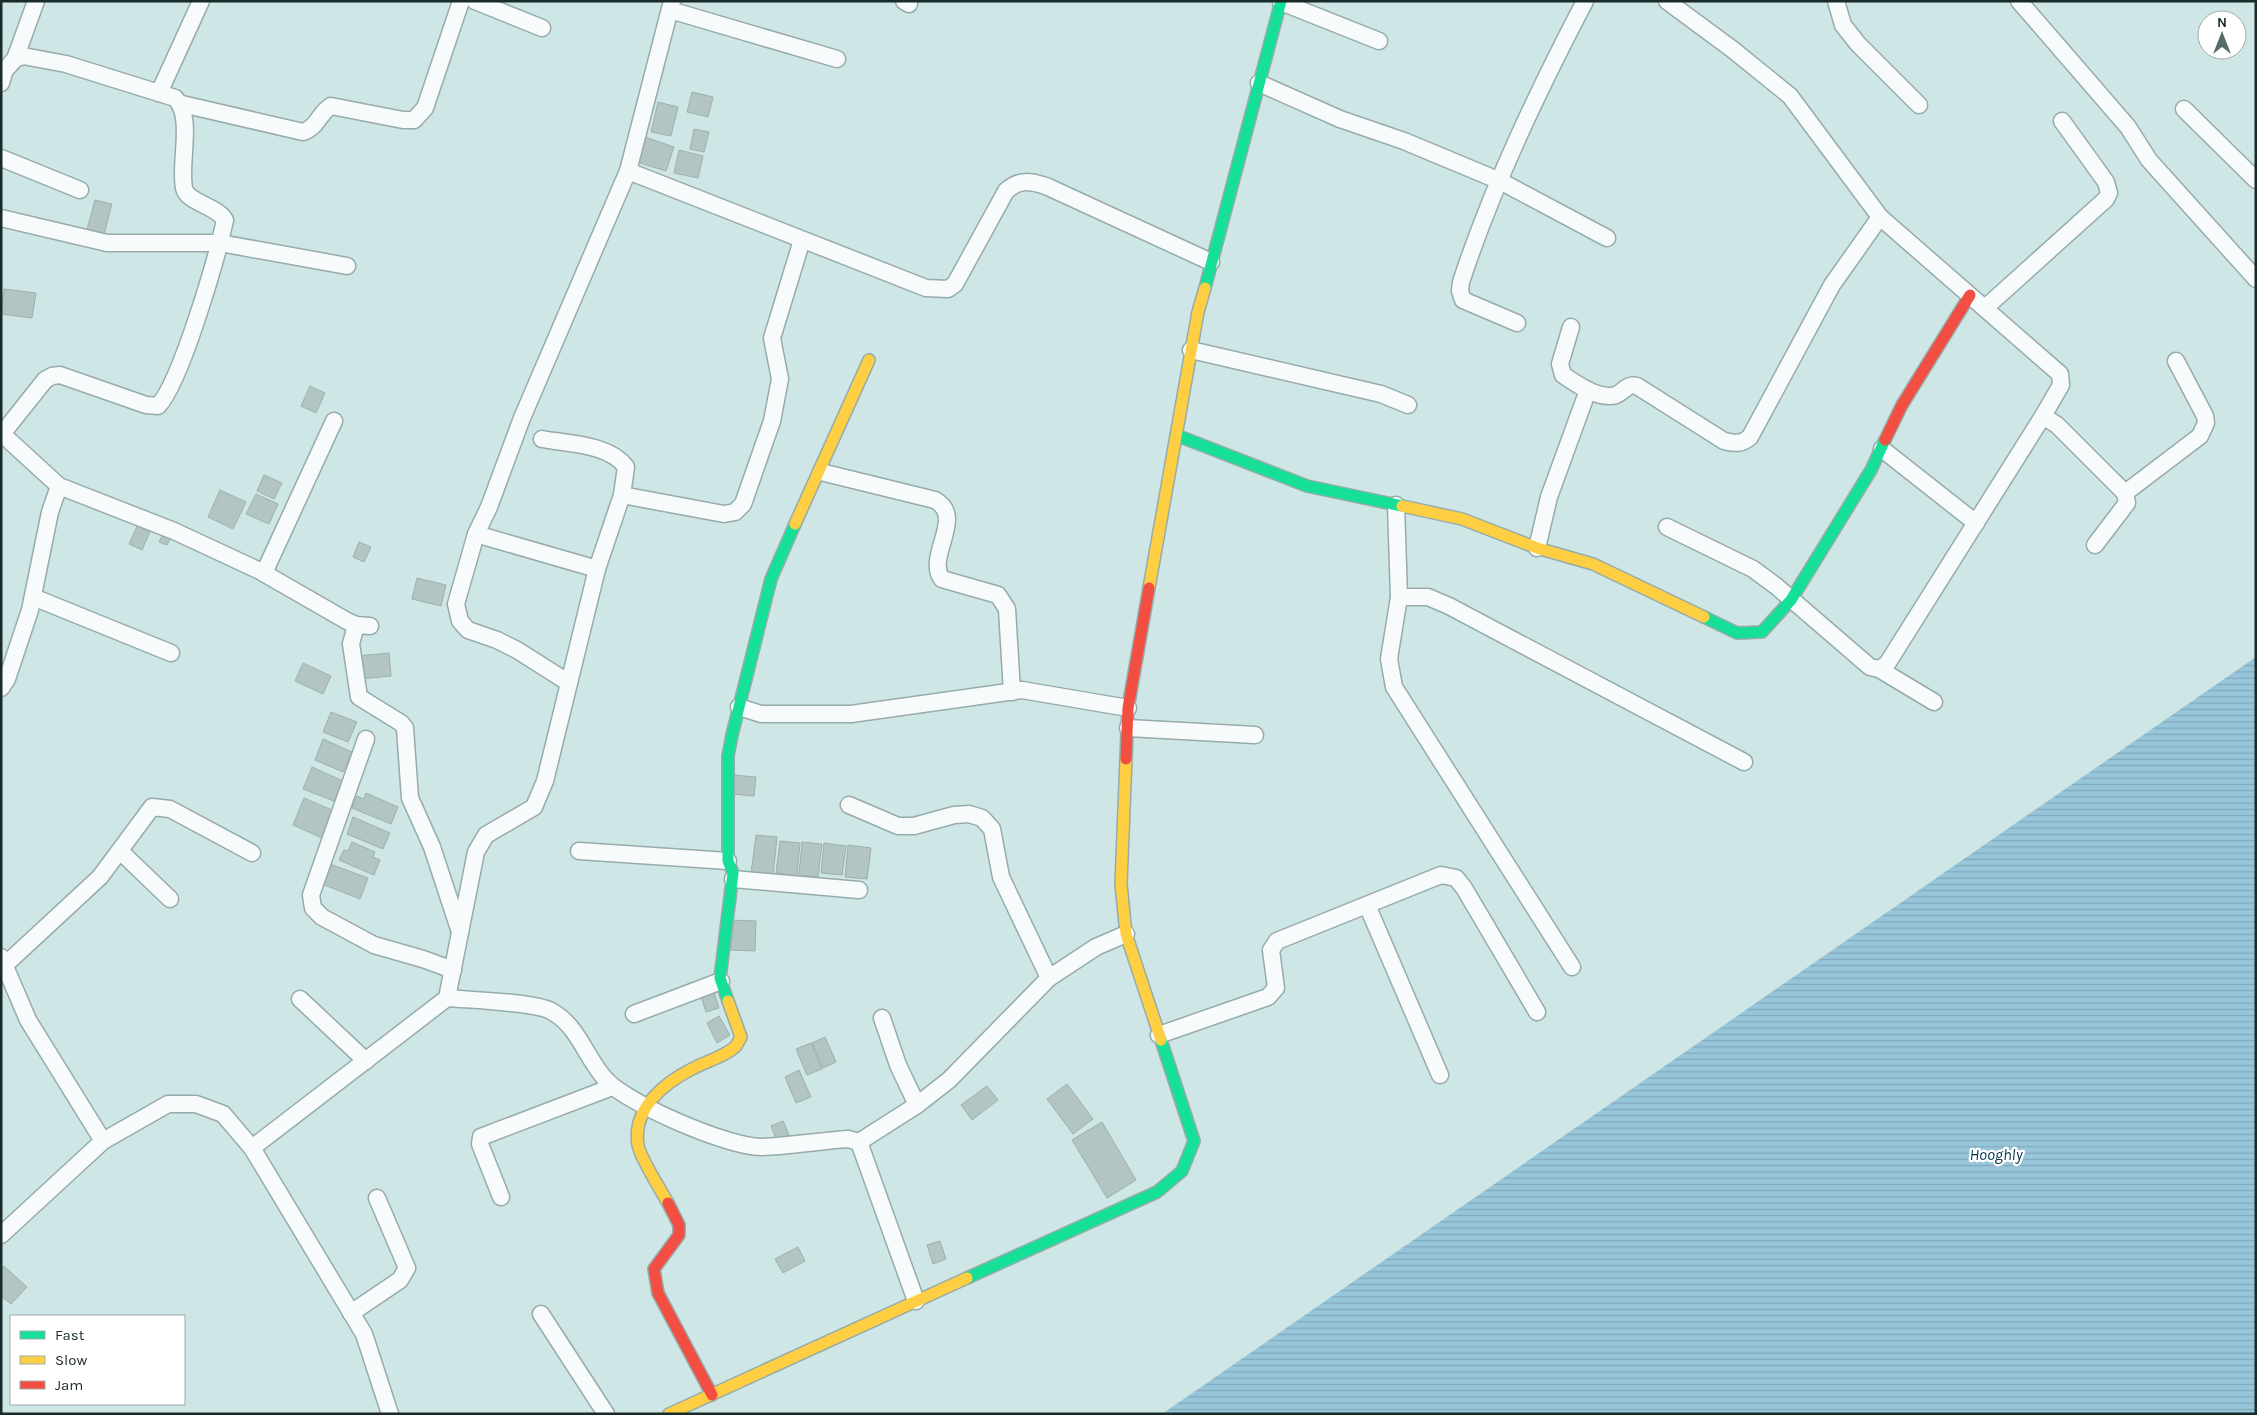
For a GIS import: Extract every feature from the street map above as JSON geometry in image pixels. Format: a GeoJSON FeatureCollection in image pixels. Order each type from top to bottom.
{"type":"FeatureCollection","features":[{"type":"Feature","properties":{"kind":"street"},"geometry":{"type":"LineString","coordinates":[[1,82],[5,70],[15,59],[36,1]]}},
{"type":"Feature","properties":{"kind":"street"},"geometry":{"type":"LineString","coordinates":[[159,93],[201,1]]}},
{"type":"Feature","properties":{"kind":"street"},"geometry":{"type":"LineString","coordinates":[[15,59],[23,56],[66,64],[176,98],[182,104],[304,132],[316,125],[325,109],[331,106],[404,120],[414,120],[425,108],[461,1]]}},
{"type":"Feature","properties":{"kind":"street"},"geometry":{"type":"LineString","coordinates":[[475,1],[542,28]]}},
{"type":"Feature","properties":{"kind":"street"},"geometry":{"type":"LineString","coordinates":[[1518,323],[1463,300],[1460,291],[1468,262],[1500,180],[1559,51],[1586,1]]}},
{"type":"Feature","properties":{"kind":"street"},"geometry":{"type":"LineString","coordinates":[[1667,1],[1732,49],[1790,96],[1880,217],[2060,374],[2061,384],[2043,416],[1887,664],[1879,669]]}},
{"type":"Feature","properties":{"kind":"street"},"geometry":{"type":"LineString","coordinates":[[1836,1],[1843,25],[1858,44],[1919,104]]}},
{"type":"Feature","properties":{"kind":"street"},"geometry":{"type":"LineString","coordinates":[[2019,1],[2128,127],[2149,160],[2256,279]]}},
{"type":"Feature","properties":{"kind":"street"},"geometry":{"type":"LineString","coordinates":[[669,1414],[1157,1192],[1179,1178],[1189,1162],[1194,1140],[1126,934],[1121,884],[1128,708],[1198,312],[1281,2],[1379,41]]}},
{"type":"Feature","properties":{"kind":"street"},"geometry":{"type":"LineString","coordinates":[[569,683],[517,650],[497,640],[468,630],[460,621],[456,604],[476,534],[489,507],[526,409],[628,171],[671,6],[837,59]]}},
{"type":"Feature","properties":{"kind":"street"},"geometry":{"type":"LineString","coordinates":[[1259,83],[1340,119],[1404,141],[1500,180],[1607,238]]}},
{"type":"Feature","properties":{"kind":"street"},"geometry":{"type":"LineString","coordinates":[[182,104],[185,119],[182,155],[184,189],[188,196],[221,214],[224,220],[220,243],[182,358],[164,400],[158,406],[146,405],[60,375],[52,376],[45,380],[2,434],[59,486],[174,531],[264,573],[363,626],[351,644],[359,697],[401,723],[405,728],[410,798],[432,847],[460,932]]}},
{"type":"Feature","properties":{"kind":"street"},"geometry":{"type":"LineString","coordinates":[[2184,109],[2256,180]]}},
{"type":"Feature","properties":{"kind":"street"},"geometry":{"type":"LineString","coordinates":[[1985,308],[2106,199],[2109,193],[2106,182],[2062,121]]}},
{"type":"Feature","properties":{"kind":"street"},"geometry":{"type":"LineString","coordinates":[[1,158],[80,190]]}},
{"type":"Feature","properties":{"kind":"street"},"geometry":{"type":"LineString","coordinates":[[628,171],[926,288],[948,289],[961,277],[1006,191],[1020,182],[1032,182],[1211,262]]}},
{"type":"Feature","properties":{"kind":"street"},"geometry":{"type":"LineString","coordinates":[[1571,327],[1560,369],[1563,375],[1598,394],[1615,395],[1628,386],[1637,386],[1724,441],[1737,444],[1745,442],[1750,438],[1832,285],[1880,217]]}},
{"type":"Feature","properties":{"kind":"street"},"geometry":{"type":"LineString","coordinates":[[1,218],[107,243],[220,243],[347,266]]}},
{"type":"Feature","properties":{"kind":"street"},"geometry":{"type":"LineString","coordinates":[[622,495],[724,514],[735,512],[743,504],[772,421],[780,379],[772,338],[802,240]]}},
{"type":"Feature","properties":{"kind":"street"},"geometry":{"type":"LineString","coordinates":[[1176,434],[1307,486],[1462,519],[1537,548],[1593,564],[1737,633],[1762,632],[1791,600],[1871,470],[1902,405],[1970,295]]}},
{"type":"Feature","properties":{"kind":"street"},"geometry":{"type":"LineString","coordinates":[[1191,350],[1380,394],[1408,405]]}},
{"type":"Feature","properties":{"kind":"street"},"geometry":{"type":"LineString","coordinates":[[712,1394],[658,1293],[654,1269],[679,1235],[679,1225],[663,1190],[638,1146],[637,1136],[644,1107],[664,1086],[684,1072],[729,1051],[739,1042],[741,1037],[720,981],[733,879],[733,873],[728,861],[728,756],[738,707],[771,579],[869,360]]}},
{"type":"Feature","properties":{"kind":"street"},"geometry":{"type":"LineString","coordinates":[[2125,493],[2204,431],[2205,416],[2176,361]]}},
{"type":"Feature","properties":{"kind":"street"},"geometry":{"type":"LineString","coordinates":[[1537,548],[1550,497],[1588,390]]}},
{"type":"Feature","properties":{"kind":"street"},"geometry":{"type":"LineString","coordinates":[[2043,416],[2057,425],[2125,493],[2126,503],[2096,545]]}},
{"type":"Feature","properties":{"kind":"street"},"geometry":{"type":"LineString","coordinates":[[264,573],[334,421]]}},
{"type":"Feature","properties":{"kind":"street"},"geometry":{"type":"LineString","coordinates":[[252,1148],[447,998],[476,852],[486,835],[534,807],[545,781],[597,569],[622,495],[626,467],[616,456],[604,451],[542,439]]}},
{"type":"Feature","properties":{"kind":"street"},"geometry":{"type":"LineString","coordinates":[[1882,449],[1976,523]]}},
{"type":"Feature","properties":{"kind":"street"},"geometry":{"type":"LineString","coordinates":[[820,472],[935,500],[943,504],[947,510],[947,519],[937,570],[942,579],[998,595],[1004,600],[1007,608],[1012,692]]}},
{"type":"Feature","properties":{"kind":"street"},"geometry":{"type":"LineString","coordinates":[[1,688],[7,679],[33,597],[50,512],[59,486]]}},
{"type":"Feature","properties":{"kind":"street"},"geometry":{"type":"LineString","coordinates":[[1396,505],[1399,597],[1389,659],[1394,686],[1572,968]]}},
{"type":"Feature","properties":{"kind":"street"},"geometry":{"type":"LineString","coordinates":[[1666,527],[1753,569],[1870,667],[1879,669],[1934,702]]}},
{"type":"Feature","properties":{"kind":"street"},"geometry":{"type":"LineString","coordinates":[[476,534],[597,569]]}},
{"type":"Feature","properties":{"kind":"street"},"geometry":{"type":"LineString","coordinates":[[33,597],[171,653]]}},
{"type":"Feature","properties":{"kind":"street"},"geometry":{"type":"LineString","coordinates":[[1399,597],[1428,597],[1449,606],[1744,762]]}},
{"type":"Feature","properties":{"kind":"street"},"geometry":{"type":"LineString","coordinates":[[738,707],[761,714],[851,714],[1022,690],[1128,708]]}},
{"type":"Feature","properties":{"kind":"street"},"geometry":{"type":"LineString","coordinates":[[1128,728],[1255,735]]}},
{"type":"Feature","properties":{"kind":"street"},"geometry":{"type":"LineString","coordinates":[[366,739],[311,895],[313,908],[322,916],[374,945],[423,959],[452,970]]}},
{"type":"Feature","properties":{"kind":"street"},"geometry":{"type":"LineString","coordinates":[[849,805],[898,826],[914,826],[954,815],[969,814],[982,818],[992,829],[1001,877],[1049,978]]}},
{"type":"Feature","properties":{"kind":"street"},"geometry":{"type":"LineString","coordinates":[[104,1140],[28,1020],[3,961],[100,877],[152,807],[170,809],[252,853]]}},
{"type":"Feature","properties":{"kind":"street"},"geometry":{"type":"LineString","coordinates":[[120,851],[170,899]]}},
{"type":"Feature","properties":{"kind":"street"},"geometry":{"type":"LineString","coordinates":[[579,851],[728,861]]}},
{"type":"Feature","properties":{"kind":"street"},"geometry":{"type":"LineString","coordinates":[[1159,1035],[1268,997],[1276,988],[1271,950],[1277,940],[1441,875],[1456,878],[1464,888],[1537,1012]]}},
{"type":"Feature","properties":{"kind":"street"},"geometry":{"type":"LineString","coordinates":[[733,879],[859,890]]}},
{"type":"Feature","properties":{"kind":"street"},"geometry":{"type":"LineString","coordinates":[[1367,905],[1440,1075]]}},
{"type":"Feature","properties":{"kind":"street"},"geometry":{"type":"LineString","coordinates":[[447,998],[547,1010],[563,1019],[574,1031],[598,1071],[612,1087],[644,1107],[736,1144],[760,1147],[848,1139],[859,1142],[916,1105],[949,1080],[1049,978],[1096,947],[1126,934]]}},
{"type":"Feature","properties":{"kind":"street"},"geometry":{"type":"LineString","coordinates":[[634,1014],[720,981]]}},
{"type":"Feature","properties":{"kind":"street"},"geometry":{"type":"LineString","coordinates":[[300,999],[366,1061]]}},
{"type":"Feature","properties":{"kind":"street"},"geometry":{"type":"LineString","coordinates":[[882,1018],[898,1064],[916,1105]]}},
{"type":"Feature","properties":{"kind":"street"},"geometry":{"type":"LineString","coordinates":[[501,1197],[480,1144],[481,1137],[612,1087]]}},
{"type":"Feature","properties":{"kind":"street"},"geometry":{"type":"LineString","coordinates":[[1,1235],[104,1140],[168,1104],[196,1104],[223,1114],[252,1148],[364,1334],[390,1414]]}},
{"type":"Feature","properties":{"kind":"street"},"geometry":{"type":"LineString","coordinates":[[859,1142],[916,1301]]}},
{"type":"Feature","properties":{"kind":"street"},"geometry":{"type":"LineString","coordinates":[[351,1313],[400,1280],[406,1268],[377,1198]]}},
{"type":"Feature","properties":{"kind":"street"},"geometry":{"type":"LineString","coordinates":[[541,1314],[606,1414]]}},
{"type":"Feature","properties":{"kind":"water","name":"Hooghly"},"geometry":{"type":"Polygon","coordinates":[[[2256,657],[2256,1414],[1162,1414],[2256,657]]]}},
{"type":"Feature","properties":{"kind":"building"},"geometry":{"type":"Polygon","coordinates":[[[692,92],[713,97],[708,117],[687,112],[692,92]]]}},
{"type":"Feature","properties":{"kind":"building"},"geometry":{"type":"Polygon","coordinates":[[[658,102],[678,107],[671,136],[651,132],[658,102]]]}},
{"type":"Feature","properties":{"kind":"building"},"geometry":{"type":"Polygon","coordinates":[[[694,129],[709,132],[704,152],[690,149],[694,129]]]}},
{"type":"Feature","properties":{"kind":"building"},"geometry":{"type":"Polygon","coordinates":[[[645,137],[674,147],[666,171],[637,162],[645,137]]]}},
{"type":"Feature","properties":{"kind":"building"},"geometry":{"type":"Polygon","coordinates":[[[679,150],[703,156],[698,178],[674,173],[679,150]]]}},
{"type":"Feature","properties":{"kind":"building"},"geometry":{"type":"Polygon","coordinates":[[[95,200],[112,204],[103,238],[86,233],[95,200]]]}},
{"type":"Feature","properties":{"kind":"building"},"geometry":{"type":"Polygon","coordinates":[[[4,289],[36,293],[32,318],[1,314],[4,289]]]}},
{"type":"Feature","properties":{"kind":"building"},"geometry":{"type":"Polygon","coordinates":[[[310,386],[325,393],[316,413],[301,406],[310,386]]]}},
{"type":"Feature","properties":{"kind":"building"},"geometry":{"type":"Polygon","coordinates":[[[264,475],[282,483],[274,499],[257,491],[264,475]]]}},
{"type":"Feature","properties":{"kind":"building"},"geometry":{"type":"Polygon","coordinates":[[[220,490],[246,502],[233,529],[208,517],[220,490]]]}},
{"type":"Feature","properties":{"kind":"building"},"geometry":{"type":"Polygon","coordinates":[[[256,494],[278,504],[269,524],[246,514],[256,494]]]}},
{"type":"Feature","properties":{"kind":"building"},"geometry":{"type":"Polygon","coordinates":[[[139,522],[152,527],[142,550],[129,544],[139,522]]]}},
{"type":"Feature","properties":{"kind":"building"},"geometry":{"type":"Polygon","coordinates":[[[164,532],[172,535],[167,545],[159,542],[164,532]]]}},
{"type":"Feature","properties":{"kind":"building"},"geometry":{"type":"Polygon","coordinates":[[[359,542],[371,547],[364,562],[353,557],[359,542]]]}},
{"type":"Feature","properties":{"kind":"building"},"geometry":{"type":"Polygon","coordinates":[[[417,578],[446,585],[441,606],[412,599],[417,578]]]}},
{"type":"Feature","properties":{"kind":"building"},"geometry":{"type":"Polygon","coordinates":[[[389,653],[391,676],[360,679],[357,656],[389,653]]]}},
{"type":"Feature","properties":{"kind":"building"},"geometry":{"type":"Polygon","coordinates":[[[303,663],[331,676],[323,694],[295,681],[303,663]]]}},
{"type":"Feature","properties":{"kind":"building"},"geometry":{"type":"Polygon","coordinates":[[[331,712],[357,722],[348,742],[323,732],[331,712]]]}},
{"type":"Feature","properties":{"kind":"building"},"geometry":{"type":"Polygon","coordinates":[[[323,739],[352,752],[343,772],[315,760],[323,739]]]}},
{"type":"Feature","properties":{"kind":"building"},"geometry":{"type":"Polygon","coordinates":[[[312,767],[343,781],[334,801],[303,789],[312,767]]]}},
{"type":"Feature","properties":{"kind":"building"},"geometry":{"type":"Polygon","coordinates":[[[733,775],[756,777],[754,796],[731,794],[733,775]]]}},
{"type":"Feature","properties":{"kind":"building"},"geometry":{"type":"Polygon","coordinates":[[[366,793],[398,807],[391,824],[352,808],[357,796],[364,799],[366,793]]]}},
{"type":"Feature","properties":{"kind":"building"},"geometry":{"type":"Polygon","coordinates":[[[304,798],[334,811],[322,838],[293,825],[304,798]]]}},
{"type":"Feature","properties":{"kind":"building"},"geometry":{"type":"Polygon","coordinates":[[[353,817],[390,833],[383,849],[347,834],[353,817]]]}},
{"type":"Feature","properties":{"kind":"building"},"geometry":{"type":"Polygon","coordinates":[[[756,835],[777,837],[773,876],[751,873],[756,835]]]}},
{"type":"Feature","properties":{"kind":"building"},"geometry":{"type":"Polygon","coordinates":[[[780,841],[800,843],[797,876],[776,873],[780,841]]]}},
{"type":"Feature","properties":{"kind":"building"},"geometry":{"type":"Polygon","coordinates":[[[352,842],[375,852],[373,857],[380,860],[374,875],[339,860],[344,850],[348,851],[352,842]]]}},
{"type":"Feature","properties":{"kind":"building"},"geometry":{"type":"Polygon","coordinates":[[[802,842],[822,844],[818,877],[799,875],[802,842]]]}},
{"type":"Feature","properties":{"kind":"building"},"geometry":{"type":"Polygon","coordinates":[[[824,843],[846,846],[842,875],[821,873],[824,843]]]}},
{"type":"Feature","properties":{"kind":"building"},"geometry":{"type":"Polygon","coordinates":[[[848,845],[871,848],[867,879],[845,877],[848,845]]]}},
{"type":"Feature","properties":{"kind":"building"},"geometry":{"type":"Polygon","coordinates":[[[330,864],[368,878],[360,899],[322,884],[330,864]]]}},
{"type":"Feature","properties":{"kind":"building"},"geometry":{"type":"Polygon","coordinates":[[[729,920],[756,921],[755,951],[728,950],[729,920]]]}},
{"type":"Feature","properties":{"kind":"building"},"geometry":{"type":"Polygon","coordinates":[[[714,992],[719,1008],[706,1012],[701,996],[714,992]]]}},
{"type":"Feature","properties":{"kind":"building"},"geometry":{"type":"Polygon","coordinates":[[[719,1016],[730,1035],[717,1043],[707,1023],[719,1016]]]}},
{"type":"Feature","properties":{"kind":"building"},"geometry":{"type":"Polygon","coordinates":[[[825,1037],[836,1062],[823,1068],[812,1043],[825,1037]]]}},
{"type":"Feature","properties":{"kind":"building"},"geometry":{"type":"Polygon","coordinates":[[[811,1043],[822,1069],[807,1075],[796,1049],[811,1043]]]}},
{"type":"Feature","properties":{"kind":"building"},"geometry":{"type":"Polygon","coordinates":[[[799,1070],[811,1097],[796,1103],[785,1077],[799,1070]]]}},
{"type":"Feature","properties":{"kind":"building"},"geometry":{"type":"Polygon","coordinates":[[[1067,1084],[1093,1119],[1073,1134],[1047,1099],[1067,1084]]]}},
{"type":"Feature","properties":{"kind":"building"},"geometry":{"type":"Polygon","coordinates":[[[987,1086],[998,1100],[972,1120],[961,1105],[987,1086]]]}},
{"type":"Feature","properties":{"kind":"building"},"geometry":{"type":"Polygon","coordinates":[[[783,1121],[789,1135],[777,1141],[771,1126],[783,1121]]]}},
{"type":"Feature","properties":{"kind":"building"},"geometry":{"type":"Polygon","coordinates":[[[1102,1122],[1136,1180],[1107,1198],[1072,1140],[1102,1122]]]}},
{"type":"Feature","properties":{"kind":"building"},"geometry":{"type":"Polygon","coordinates":[[[940,1241],[946,1259],[933,1264],[927,1245],[940,1241]]]}},
{"type":"Feature","properties":{"kind":"building"},"geometry":{"type":"Polygon","coordinates":[[[798,1247],[805,1261],[783,1273],[775,1259],[798,1247]]]}},
{"type":"Feature","properties":{"kind":"building"},"geometry":{"type":"Polygon","coordinates":[[[4,1266],[27,1287],[11,1304],[1,1296],[1,1269],[4,1266]]]}},
{"type":"Feature","properties":{"kind":"traffic: fast"},"geometry":{"type":"LineString","coordinates":[[1205,288],[1281,1]]}},
{"type":"Feature","properties":{"kind":"traffic: fast"},"geometry":{"type":"LineString","coordinates":[[1176,435],[1307,486],[1402,506]]}},
{"type":"Feature","properties":{"kind":"traffic: fast"},"geometry":{"type":"LineString","coordinates":[[1704,617],[1737,633],[1762,632],[1791,600],[1871,470],[1885,440]]}},
{"type":"Feature","properties":{"kind":"traffic: fast"},"geometry":{"type":"LineString","coordinates":[[728,1001],[720,978],[733,873],[728,861],[728,756],[771,579],[795,524]]}},
{"type":"Feature","properties":{"kind":"traffic: fast"},"geometry":{"type":"LineString","coordinates":[[967,1278],[1157,1192],[1182,1171],[1194,1141],[1161,1040]]}},
{"type":"Feature","properties":{"kind":"traffic: slow"},"geometry":{"type":"LineString","coordinates":[[1149,588],[1198,312],[1205,288]]}},
{"type":"Feature","properties":{"kind":"traffic: slow"},"geometry":{"type":"LineString","coordinates":[[795,524],[869,360]]}},
{"type":"Feature","properties":{"kind":"traffic: slow"},"geometry":{"type":"LineString","coordinates":[[1402,506],[1462,519],[1537,548],[1593,564],[1704,617]]}},
{"type":"Feature","properties":{"kind":"traffic: slow"},"geometry":{"type":"LineString","coordinates":[[1126,759],[1121,884],[1126,934],[1161,1040]]}},
{"type":"Feature","properties":{"kind":"traffic: slow"},"geometry":{"type":"LineString","coordinates":[[668,1203],[640,1151],[637,1132],[640,1120],[652,1099],[671,1082],[697,1066],[732,1050],[736,1046],[741,1037],[728,1001]]}},
{"type":"Feature","properties":{"kind":"traffic: slow"},"geometry":{"type":"LineString","coordinates":[[669,1414],[967,1278]]}},
{"type":"Feature","properties":{"kind":"traffic: jam"},"geometry":{"type":"LineString","coordinates":[[1885,440],[1902,405],[1970,295]]}},
{"type":"Feature","properties":{"kind":"traffic: jam"},"geometry":{"type":"LineString","coordinates":[[1126,759],[1128,708],[1149,588]]}},
{"type":"Feature","properties":{"kind":"traffic: jam"},"geometry":{"type":"LineString","coordinates":[[668,1203],[679,1225],[679,1235],[654,1269],[658,1293],[712,1395]]}}]}
